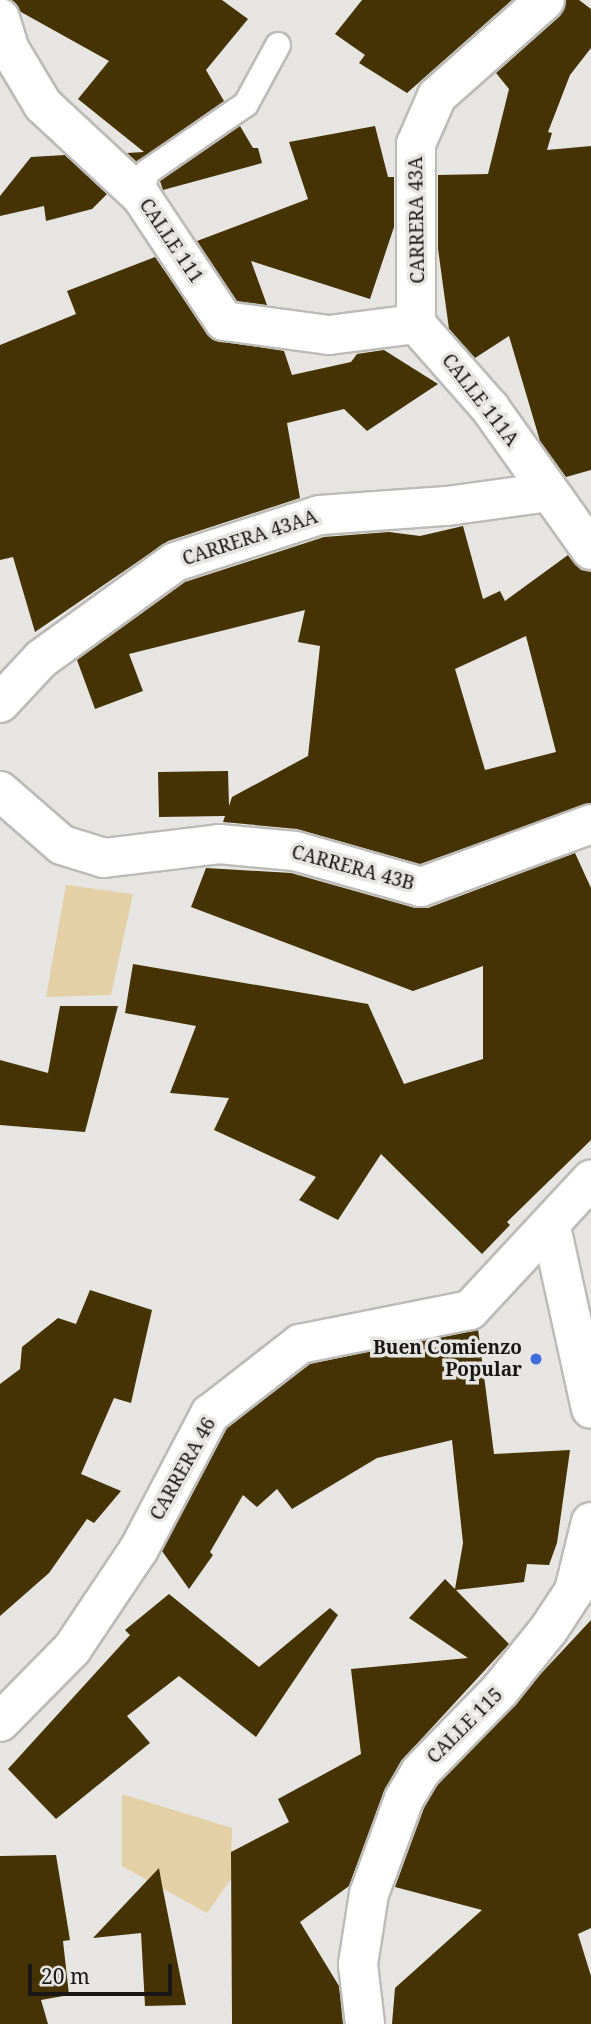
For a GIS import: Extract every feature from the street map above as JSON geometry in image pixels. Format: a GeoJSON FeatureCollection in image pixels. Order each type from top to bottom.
{"type":"FeatureCollection","features":[{"type":"Feature","properties":{"kind":"street","name":"CARRERA 43A"},"geometry":{"type":"LineString","coordinates":[[416,324],[416,144],[437,96],[545,0]]}},
{"type":"Feature","properties":{"kind":"street","name":"CALLE 111"},"geometry":{"type":"LineString","coordinates":[[3,40],[43,105],[142,197],[224,321],[329,335],[416,324]]}},
{"type":"Feature","properties":{"kind":"street","name":"CALLE 111A"},"geometry":{"type":"LineString","coordinates":[[416,324],[490,408],[591,550]]}},
{"type":"Feature","properties":{"kind":"street","name":"CARRERA 43AA"},"geometry":{"type":"LineString","coordinates":[[0,703],[41,659],[175,562],[320,515],[447,506],[549,492]]}},
{"type":"Feature","properties":{"kind":"street","name":"CARRERA 43B"},"geometry":{"type":"LineString","coordinates":[[0,791],[62,845],[104,858],[219,844],[295,851],[421,887],[591,824]]}},
{"type":"Feature","properties":{"kind":"street","name":"CARRERA 46"},"geometry":{"type":"LineString","coordinates":[[0,1722],[72,1649],[139,1549],[210,1414],[300,1344],[470,1310],[551,1227],[591,1180]]}},
{"type":"Feature","properties":{"kind":"street"},"geometry":{"type":"LineString","coordinates":[[551,1227],[591,1409]]}},
{"type":"Feature","properties":{"kind":"street","name":"CALLE 115"},"geometry":{"type":"LineString","coordinates":[[365,2024],[358,1964],[369,1894],[404,1799],[420,1772],[500,1690],[549,1629],[574,1591],[591,1522]]}},
{"type":"Feature","properties":{"kind":"lane"},"geometry":{"type":"LineString","coordinates":[[142,197],[147,172],[246,104],[278,45]]}},
{"type":"Feature","properties":{"kind":"shaded area"},"geometry":{"type":"Polygon","coordinates":[[[66,885],[133,894],[111,995],[46,997],[66,885]]]}},
{"type":"Feature","properties":{"kind":"shaded area"},"geometry":{"type":"Polygon","coordinates":[[[122,1794],[232,1828],[231,1879],[207,1913],[122,1866],[122,1794]]]}},
{"type":"Feature","properties":{"kind":"building"},"geometry":{"type":"Polygon","coordinates":[[[11,0],[222,0],[248,19],[206,70],[224,101],[137,162],[127,153],[144,152],[78,99],[109,61],[21,12],[11,0]]]}},
{"type":"Feature","properties":{"kind":"building"},"geometry":{"type":"Polygon","coordinates":[[[362,0],[512,0],[407,93],[359,63],[365,55],[335,34],[362,0]]]}},
{"type":"Feature","properties":{"kind":"building"},"geometry":{"type":"Polygon","coordinates":[[[566,0],[579,0],[591,9],[591,48],[570,75],[548,132],[552,133],[547,150],[591,146],[591,470],[566,477],[540,441],[509,336],[475,358],[449,329],[438,249],[438,175],[488,174],[509,89],[496,73],[560,16],[566,0]]]}},
{"type":"Feature","properties":{"kind":"building"},"geometry":{"type":"Polygon","coordinates":[[[240,126],[253,148],[258,148],[262,163],[163,190],[160,181],[240,126]]]}},
{"type":"Feature","properties":{"kind":"building"},"geometry":{"type":"Polygon","coordinates":[[[375,126],[388,177],[394,177],[394,227],[370,299],[251,261],[267,305],[237,301],[197,241],[308,199],[289,142],[375,126]]]}},
{"type":"Feature","properties":{"kind":"building"},"geometry":{"type":"Polygon","coordinates":[[[65,155],[107,194],[92,209],[46,221],[44,206],[0,216],[0,196],[31,157],[65,155]]]}},
{"type":"Feature","properties":{"kind":"building"},"geometry":{"type":"Polygon","coordinates":[[[155,257],[213,340],[284,351],[292,375],[351,362],[357,354],[384,350],[438,384],[367,431],[344,409],[287,423],[300,498],[168,541],[35,632],[13,557],[0,560],[0,345],[76,314],[67,291],[155,257]]]}},
{"type":"Feature","properties":{"kind":"building"},"geometry":{"type":"Polygon","coordinates":[[[463,526],[483,599],[500,591],[505,601],[568,555],[581,570],[591,572],[591,803],[420,864],[297,829],[223,822],[225,816],[159,817],[158,772],[228,771],[229,806],[232,797],[308,756],[320,646],[298,642],[305,610],[129,654],[143,691],[95,709],[77,660],[185,582],[324,537],[389,532],[420,536],[463,526]],[[526,636],[455,669],[485,770],[556,752],[526,636]]]}},
{"type":"Feature","properties":{"kind":"building"},"geometry":{"type":"Polygon","coordinates":[[[575,853],[591,888],[591,1140],[507,1222],[510,1225],[482,1254],[381,1154],[338,1220],[299,1200],[316,1177],[214,1130],[229,1098],[170,1093],[196,1026],[125,1013],[133,964],[368,1004],[404,1084],[483,1059],[483,966],[413,991],[191,907],[206,868],[291,873],[415,908],[428,908],[575,853]]]}},
{"type":"Feature","properties":{"kind":"building"},"geometry":{"type":"Polygon","coordinates":[[[60,1006],[118,1006],[85,1132],[0,1125],[0,1060],[48,1073],[60,1006]]]}},
{"type":"Feature","properties":{"kind":"building"},"geometry":{"type":"Polygon","coordinates":[[[90,1290],[152,1310],[131,1403],[114,1398],[81,1474],[121,1491],[94,1523],[87,1519],[49,1573],[0,1616],[0,1384],[20,1369],[22,1347],[58,1318],[76,1324],[90,1290]]]}},
{"type":"Feature","properties":{"kind":"building"},"geometry":{"type":"Polygon","coordinates":[[[478,1329],[494,1454],[570,1450],[557,1543],[549,1565],[527,1564],[524,1582],[456,1590],[509,1644],[401,1761],[384,1791],[349,1886],[300,1922],[339,1986],[343,2024],[232,2024],[231,1852],[289,1822],[278,1799],[361,1754],[351,1669],[468,1658],[409,1618],[445,1579],[455,1589],[463,1543],[452,1440],[377,1458],[292,1509],[277,1489],[257,1507],[243,1495],[210,1552],[213,1555],[189,1589],[162,1551],[227,1428],[310,1364],[478,1329]]]}},
{"type":"Feature","properties":{"kind":"building"},"geometry":{"type":"Polygon","coordinates":[[[169,1594],[259,1667],[330,1608],[338,1615],[256,1737],[179,1676],[127,1716],[150,1743],[56,1819],[8,1769],[130,1635],[125,1630],[169,1594]]]}},
{"type":"Feature","properties":{"kind":"building"},"geometry":{"type":"Polygon","coordinates":[[[591,1620],[591,1928],[578,1934],[591,1976],[591,2024],[392,2024],[395,1988],[482,1910],[395,1887],[424,1808],[437,1785],[591,1620]]]}},
{"type":"Feature","properties":{"kind":"building"},"geometry":{"type":"Polygon","coordinates":[[[56,1855],[70,1940],[63,1941],[69,1995],[41,2000],[48,2024],[0,2024],[0,1856],[56,1855]]]}},
{"type":"Feature","properties":{"kind":"building"},"geometry":{"type":"Polygon","coordinates":[[[159,1868],[186,2005],[145,2006],[141,1933],[93,1938],[159,1868]]]}},
{"type":"Feature","properties":{"kind":"place","name":"Buen Comienzo Popular"},"geometry":{"type":"Point","coordinates":[536,1359]}}]}
